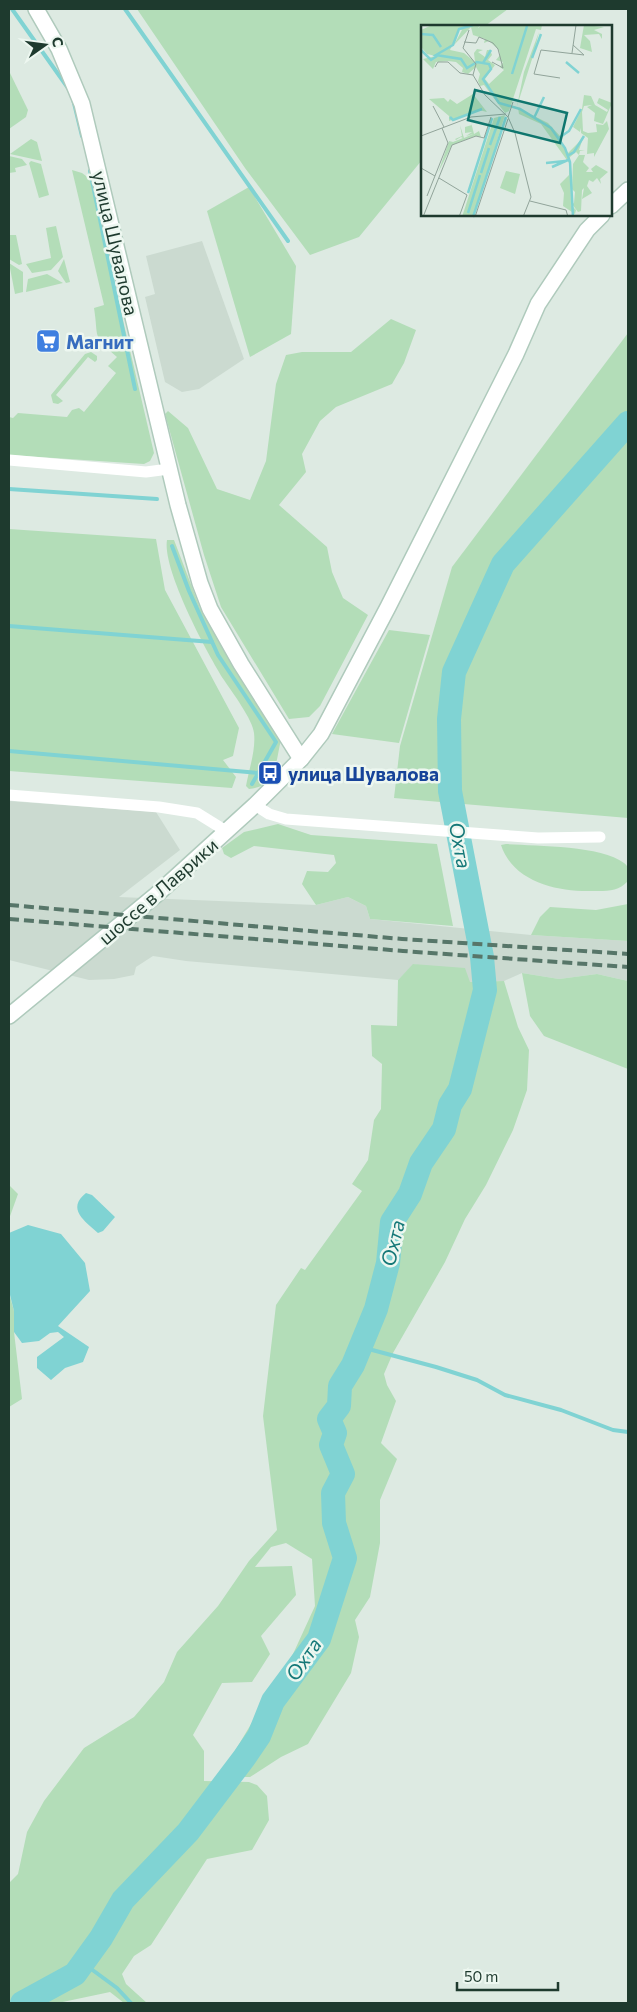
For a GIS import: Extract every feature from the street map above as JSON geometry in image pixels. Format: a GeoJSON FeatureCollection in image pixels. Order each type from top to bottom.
{"type":"FeatureCollection","features":[{"type":"Feature","properties":{"kind":"street","name":"улица Шувалова"},"geometry":{"type":"LineString","coordinates":[[36,9],[59,49],[82,104],[180,514],[210,610],[241,664],[301,758]]}},
{"type":"Feature","properties":{"kind":"street"},"geometry":{"type":"LineString","coordinates":[[612,205],[628,190]]}},
{"type":"Feature","properties":{"kind":"street","name":"шоссе в Лаврики"},"geometry":{"type":"LineString","coordinates":[[9,1016],[156,896],[255,805],[301,758],[321,734],[388,608],[516,354],[538,304],[586,230],[601,216]]}},
{"type":"Feature","properties":{"kind":"street"},"geometry":{"type":"LineString","coordinates":[[9,460],[146,472],[169,470]]}},
{"type":"Feature","properties":{"kind":"street"},"geometry":{"type":"LineString","coordinates":[[9,796],[158,807],[197,813],[226,831]]}},
{"type":"Feature","properties":{"kind":"street"},"geometry":{"type":"LineString","coordinates":[[255,805],[269,814],[286,819],[538,838],[600,836]]}},
{"type":"Feature","properties":{"kind":"shaded area"},"geometry":{"type":"Polygon","coordinates":[[[202,241],[244,359],[199,389],[182,392],[165,382],[145,297],[155,294],[146,256],[202,241]]]}},
{"type":"Feature","properties":{"kind":"shaded area"},"geometry":{"type":"Polygon","coordinates":[[[9,801],[156,812],[180,850],[119,897],[316,905],[348,897],[366,906],[370,919],[531,935],[628,941],[628,981],[597,974],[559,979],[522,973],[504,981],[470,982],[414,964],[398,980],[186,961],[153,956],[136,967],[134,975],[114,979],[89,980],[9,960],[9,801]]]}},
{"type":"Feature","properties":{"kind":"green space"},"geometry":{"type":"Polygon","coordinates":[[[137,9],[508,9],[486,25],[421,25],[421,161],[359,237],[310,255],[245,168],[137,9]]]}},
{"type":"Feature","properties":{"kind":"green space"},"geometry":{"type":"Polygon","coordinates":[[[9,71],[28,110],[26,117],[9,129],[9,71]]]}},
{"type":"Feature","properties":{"kind":"green space"},"geometry":{"type":"Polygon","coordinates":[[[31,139],[37,142],[42,161],[10,154],[31,139]]]}},
{"type":"Feature","properties":{"kind":"green space"},"geometry":{"type":"Polygon","coordinates":[[[9,156],[22,159],[27,165],[15,168],[16,172],[9,173],[9,156]]]}},
{"type":"Feature","properties":{"kind":"green space"},"geometry":{"type":"Polygon","coordinates":[[[31,161],[41,164],[49,195],[39,198],[29,163],[31,161]]]}},
{"type":"Feature","properties":{"kind":"green space"},"geometry":{"type":"Polygon","coordinates":[[[72,170],[82,173],[90,179],[154,453],[150,461],[144,464],[9,455],[9,417],[13,418],[18,413],[67,417],[72,410],[79,408],[84,412],[116,373],[108,366],[117,357],[103,344],[98,336],[94,308],[104,305],[72,170]]]}},
{"type":"Feature","properties":{"kind":"green space"},"geometry":{"type":"Polygon","coordinates":[[[249,187],[296,266],[291,334],[250,357],[207,211],[249,187]]]}},
{"type":"Feature","properties":{"kind":"green space"},"geometry":{"type":"Polygon","coordinates":[[[56,226],[63,257],[51,270],[32,273],[26,264],[51,258],[46,228],[56,226]]]}},
{"type":"Feature","properties":{"kind":"green space"},"geometry":{"type":"Polygon","coordinates":[[[9,235],[16,235],[22,264],[19,265],[9,259],[9,235]]]}},
{"type":"Feature","properties":{"kind":"green space"},"geometry":{"type":"Polygon","coordinates":[[[64,259],[70,282],[66,283],[58,271],[64,259]]]}},
{"type":"Feature","properties":{"kind":"green space"},"geometry":{"type":"Polygon","coordinates":[[[9,263],[23,272],[23,292],[15,294],[9,263]]]}},
{"type":"Feature","properties":{"kind":"green space"},"geometry":{"type":"Polygon","coordinates":[[[47,274],[63,283],[26,292],[28,279],[47,274]]]}},
{"type":"Feature","properties":{"kind":"green space"},"geometry":{"type":"Polygon","coordinates":[[[391,319],[416,330],[404,363],[392,384],[336,407],[320,421],[302,454],[306,472],[279,505],[327,547],[332,572],[343,598],[368,615],[320,706],[309,717],[289,719],[221,607],[204,555],[165,414],[168,411],[188,428],[217,489],[250,500],[266,461],[276,384],[286,355],[302,352],[351,352],[391,319]]]}},
{"type":"Feature","properties":{"kind":"green space"},"geometry":{"type":"Polygon","coordinates":[[[628,333],[628,818],[394,798],[400,746],[452,567],[628,333]]]}},
{"type":"Feature","properties":{"kind":"green space"},"geometry":{"type":"Polygon","coordinates":[[[91,352],[97,356],[97,360],[95,362],[88,357],[56,395],[63,401],[58,404],[53,403],[51,395],[85,354],[91,352]]]}},
{"type":"Feature","properties":{"kind":"green space"},"geometry":{"type":"Polygon","coordinates":[[[9,529],[156,539],[165,590],[239,728],[233,756],[223,760],[236,777],[232,788],[9,771],[9,529]]]}},
{"type":"Feature","properties":{"kind":"green space"},"geometry":{"type":"Polygon","coordinates":[[[167,540],[174,540],[200,608],[281,740],[276,765],[270,779],[258,787],[249,789],[246,786],[254,746],[253,727],[242,706],[216,667],[187,611],[171,570],[167,553],[167,540]]]}},
{"type":"Feature","properties":{"kind":"green space"},"geometry":{"type":"Polygon","coordinates":[[[389,630],[430,635],[399,743],[332,734],[389,630]]]}},
{"type":"Feature","properties":{"kind":"green space"},"geometry":{"type":"Polygon","coordinates":[[[278,824],[311,835],[437,844],[453,926],[370,919],[366,906],[348,897],[316,905],[302,884],[307,871],[328,872],[336,863],[334,855],[254,846],[231,858],[224,854],[222,848],[244,832],[278,824]]]}},
{"type":"Feature","properties":{"kind":"green space"},"geometry":{"type":"Polygon","coordinates":[[[501,845],[568,848],[614,857],[626,865],[628,881],[616,889],[607,891],[579,891],[551,887],[526,876],[516,868],[507,858],[501,845]]]}},
{"type":"Feature","properties":{"kind":"green space"},"geometry":{"type":"Polygon","coordinates":[[[628,904],[628,941],[531,935],[540,917],[550,907],[596,910],[628,904]]]}},
{"type":"Feature","properties":{"kind":"green space"},"geometry":{"type":"Polygon","coordinates":[[[413,964],[465,968],[470,982],[504,981],[518,1027],[529,1050],[527,1090],[513,1130],[486,1185],[465,1219],[445,1262],[393,1353],[384,1374],[387,1385],[396,1401],[381,1443],[397,1459],[380,1500],[380,1543],[370,1597],[355,1620],[359,1637],[351,1673],[308,1744],[281,1757],[250,1777],[225,1777],[226,1766],[293,1654],[315,1606],[312,1559],[286,1543],[271,1547],[255,1567],[292,1566],[296,1595],[261,1636],[270,1654],[252,1682],[222,1683],[193,1735],[204,1751],[204,1781],[249,1782],[257,1785],[267,1796],[269,1820],[252,1850],[207,1859],[151,1945],[134,1956],[122,1974],[126,1984],[147,2003],[124,2003],[110,1992],[58,2003],[9,2003],[9,1883],[18,1874],[27,1832],[44,1801],[84,1748],[134,1717],[164,1682],[177,1652],[218,1606],[249,1561],[277,1530],[263,1416],[276,1305],[301,1268],[305,1270],[362,1191],[352,1184],[368,1160],[374,1120],[381,1109],[382,1064],[372,1056],[371,1025],[397,1026],[398,980],[413,964]]]}},
{"type":"Feature","properties":{"kind":"green space"},"geometry":{"type":"Polygon","coordinates":[[[522,973],[559,979],[597,974],[628,981],[628,1069],[544,1036],[530,1016],[522,973]]]}},
{"type":"Feature","properties":{"kind":"green space"},"geometry":{"type":"Polygon","coordinates":[[[9,1185],[18,1194],[9,1219],[9,1185]]]}},
{"type":"Feature","properties":{"kind":"green space"},"geometry":{"type":"Polygon","coordinates":[[[9,1293],[14,1311],[14,1332],[22,1399],[9,1407],[9,1293]]]}},
{"type":"Feature","properties":{"kind":"water"},"geometry":{"type":"Polygon","coordinates":[[[86,1193],[92,1195],[115,1217],[103,1231],[98,1233],[83,1219],[78,1210],[80,1199],[86,1193]]]}},
{"type":"Feature","properties":{"kind":"water"},"geometry":{"type":"Polygon","coordinates":[[[28,1225],[61,1234],[85,1263],[90,1291],[58,1326],[89,1347],[83,1362],[65,1368],[51,1380],[37,1368],[37,1357],[64,1337],[58,1332],[50,1333],[39,1341],[22,1343],[14,1332],[14,1311],[9,1291],[9,1233],[28,1225]]]}},
{"type":"Feature","properties":{"kind":"waterway"},"geometry":{"type":"LineString","coordinates":[[12,9],[68,88]]}},
{"type":"Feature","properties":{"kind":"waterway"},"geometry":{"type":"LineString","coordinates":[[125,9],[288,241]]}},
{"type":"Feature","properties":{"kind":"waterway"},"geometry":{"type":"LineString","coordinates":[[73,99],[82,136]]}},
{"type":"Feature","properties":{"kind":"waterway"},"geometry":{"type":"LineString","coordinates":[[90,171],[135,389]]}},
{"type":"Feature","properties":{"kind":"waterway","name":"Охта"},"geometry":{"type":"LineString","coordinates":[[22,2003],[75,1974],[101,1938],[123,1900],[188,1832],[244,1758],[259,1736],[273,1701],[319,1639],[345,1558],[334,1523],[333,1493],[343,1474],[331,1445],[335,1433],[329,1419],[339,1406],[340,1386],[353,1365],[376,1309],[388,1263],[392,1222],[410,1194],[421,1163],[444,1129],[450,1105],[460,1089],[485,990],[482,957],[450,791],[449,719],[454,672],[503,564],[628,423]]}},
{"type":"Feature","properties":{"kind":"waterway"},"geometry":{"type":"LineString","coordinates":[[9,489],[157,499]]}},
{"type":"Feature","properties":{"kind":"waterway"},"geometry":{"type":"LineString","coordinates":[[172,546],[189,591],[218,655],[276,742],[252,784]]}},
{"type":"Feature","properties":{"kind":"waterway"},"geometry":{"type":"LineString","coordinates":[[9,626],[212,642]]}},
{"type":"Feature","properties":{"kind":"waterway"},"geometry":{"type":"LineString","coordinates":[[9,751],[258,773]]}},
{"type":"Feature","properties":{"kind":"waterway"},"geometry":{"type":"LineString","coordinates":[[361,1347],[477,1380],[505,1395],[561,1410],[613,1430],[628,1432]]}},
{"type":"Feature","properties":{"kind":"waterway"},"geometry":{"type":"LineString","coordinates":[[83,1963],[117,1988],[131,2003]]}},
{"type":"Feature","properties":{"kind":"railway"},"geometry":{"type":"LineString","coordinates":[[9,905],[402,939],[628,954]]}},
{"type":"Feature","properties":{"kind":"railway"},"geometry":{"type":"LineString","coordinates":[[9,919],[628,967]]}},
{"type":"Feature","properties":{"kind":"place","name":"Магнит"},"geometry":{"type":"Point","coordinates":[48,341]}},
{"type":"Feature","properties":{"kind":"place","name":"улица Шувалова"},"geometry":{"type":"Point","coordinates":[270,773]}}]}
